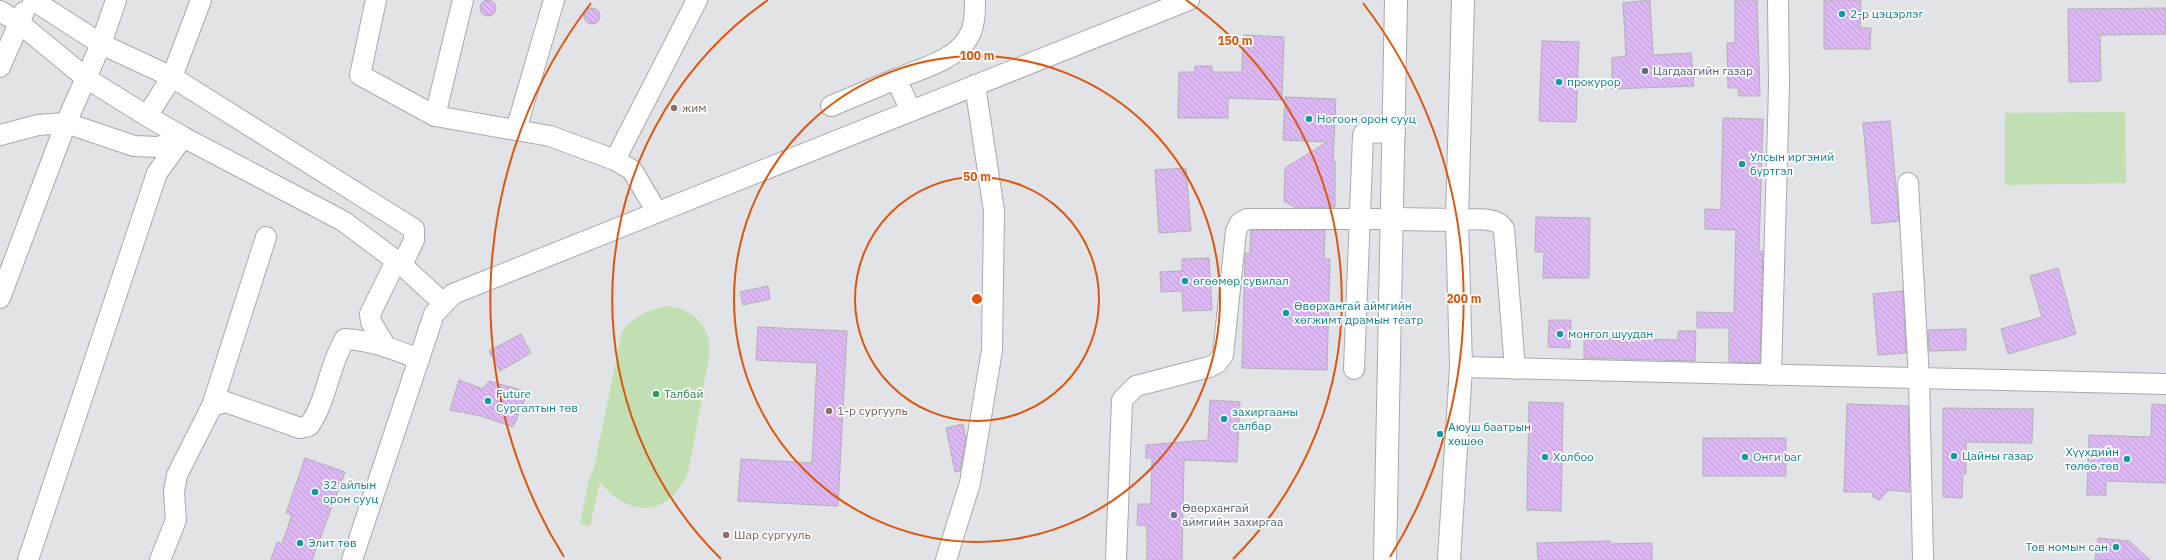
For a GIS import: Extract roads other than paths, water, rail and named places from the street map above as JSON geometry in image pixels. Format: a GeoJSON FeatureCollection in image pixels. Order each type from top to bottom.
{"type":"FeatureCollection","features":[{"type":"Feature","properties":{"kind":"main road"},"geometry":{"type":"LineString","coordinates":[[1385,560],[1393,219],[1396,0]]}},
{"type":"Feature","properties":{"kind":"main road"},"geometry":{"type":"LineString","coordinates":[[1449,560],[1461,367],[1458,220],[1463,0]]}},
{"type":"Feature","properties":{"kind":"main road"},"geometry":{"type":"LineString","coordinates":[[1393,219],[1458,220]]}},
{"type":"Feature","properties":{"kind":"street"},"geometry":{"type":"LineString","coordinates":[[0,67],[18,22],[32,0],[100,44],[172,77],[414,228],[414,240],[370,314],[370,322],[386,347]]}},
{"type":"Feature","properties":{"kind":"street"},"geometry":{"type":"LineString","coordinates":[[0,298],[66,123],[100,44],[116,0]]}},
{"type":"Feature","properties":{"kind":"street"},"geometry":{"type":"LineString","coordinates":[[147,116],[172,77],[201,0]]}},
{"type":"Feature","properties":{"kind":"street"},"geometry":{"type":"LineString","coordinates":[[376,0],[360,75],[435,116],[550,136],[615,160],[632,170],[657,212]]}},
{"type":"Feature","properties":{"kind":"street"},"geometry":{"type":"LineString","coordinates":[[435,116],[463,0]]}},
{"type":"Feature","properties":{"kind":"street"},"geometry":{"type":"LineString","coordinates":[[516,130],[554,0]]}},
{"type":"Feature","properties":{"kind":"street"},"geometry":{"type":"LineString","coordinates":[[615,160],[697,0]]}},
{"type":"Feature","properties":{"kind":"street"},"geometry":{"type":"LineString","coordinates":[[831,106],[942,60],[965,44],[974,25],[975,0]]}},
{"type":"Feature","properties":{"kind":"street"},"geometry":{"type":"LineString","coordinates":[[352,560],[434,314],[443,303],[454,294],[1189,0]]}},
{"type":"Feature","properties":{"kind":"street"},"geometry":{"type":"LineString","coordinates":[[1770,375],[1779,86],[1778,0]]}},
{"type":"Feature","properties":{"kind":"street"},"geometry":{"type":"LineString","coordinates":[[0,11],[18,22],[86,78],[147,116],[183,137],[343,221],[399,263],[443,303]]}},
{"type":"Feature","properties":{"kind":"street"},"geometry":{"type":"LineString","coordinates":[[896,79],[911,111]]}},
{"type":"Feature","properties":{"kind":"street"},"geometry":{"type":"LineString","coordinates":[[946,560],[970,483],[992,350],[994,211],[974,85]]}},
{"type":"Feature","properties":{"kind":"street"},"geometry":{"type":"LineString","coordinates":[[0,135],[38,125],[66,123],[134,146],[159,147],[183,137]]}},
{"type":"Feature","properties":{"kind":"street"},"geometry":{"type":"LineString","coordinates":[[1354,369],[1363,135],[1366,132],[1394,133]]}},
{"type":"Feature","properties":{"kind":"street"},"geometry":{"type":"LineString","coordinates":[[28,560],[157,173],[183,137]]}},
{"type":"Feature","properties":{"kind":"street"},"geometry":{"type":"LineString","coordinates":[[1908,182],[1919,378],[1923,560]]}},
{"type":"Feature","properties":{"kind":"street"},"geometry":{"type":"LineString","coordinates":[[1116,560],[1122,400],[1136,386],[1209,367],[1217,363],[1222,355],[1236,231],[1240,223],[1247,219],[1393,219]]}},
{"type":"Feature","properties":{"kind":"street"},"geometry":{"type":"LineString","coordinates":[[1458,220],[1495,220],[1501,223],[1504,229],[1515,369]]}},
{"type":"Feature","properties":{"kind":"street"},"geometry":{"type":"LineString","coordinates":[[160,560],[176,520],[174,492],[177,475],[212,406],[266,237]]}},
{"type":"Feature","properties":{"kind":"street"},"geometry":{"type":"LineString","coordinates":[[212,406],[226,402],[300,428],[309,426],[322,406],[338,351],[345,340],[357,340],[386,347],[419,359]]}},
{"type":"Feature","properties":{"kind":"street"},"geometry":{"type":"LineString","coordinates":[[1461,367],[2166,384]]}},
{"type":"Feature","properties":{"kind":"place","name":"2-р цэцэрлэг"},"geometry":{"type":"Point","coordinates":[1842,14]}},
{"type":"Feature","properties":{"kind":"place","name":"Цагдаагийн газар"},"geometry":{"type":"Point","coordinates":[1645,71]}},
{"type":"Feature","properties":{"kind":"place","name":"прокурор"},"geometry":{"type":"Point","coordinates":[1559,82]}},
{"type":"Feature","properties":{"kind":"place","name":"жим"},"geometry":{"type":"Point","coordinates":[674,108]}},
{"type":"Feature","properties":{"kind":"place","name":"Ногоон орон сууц"},"geometry":{"type":"Point","coordinates":[1309,119]}},
{"type":"Feature","properties":{"kind":"place","name":"Улсын иргэний бүртгэл"},"geometry":{"type":"Point","coordinates":[1742,164]}},
{"type":"Feature","properties":{"kind":"place","name":"өгөөмөр сувилал"},"geometry":{"type":"Point","coordinates":[1185,281]}},
{"type":"Feature","properties":{"kind":"place","name":"Өвөрхангай аймгийн хөгжимт драмын театр"},"geometry":{"type":"Point","coordinates":[1286,313]}},
{"type":"Feature","properties":{"kind":"place","name":"монгол шуудан"},"geometry":{"type":"Point","coordinates":[1560,334]}},
{"type":"Feature","properties":{"kind":"place","name":"Талбай"},"geometry":{"type":"Point","coordinates":[656,394]}},
{"type":"Feature","properties":{"kind":"place","name":"Future Сургалтын төв"},"geometry":{"type":"Point","coordinates":[488,401]}},
{"type":"Feature","properties":{"kind":"place","name":"1-р сургууль"},"geometry":{"type":"Point","coordinates":[829,411]}},
{"type":"Feature","properties":{"kind":"place","name":"захиргааны салбар"},"geometry":{"type":"Point","coordinates":[1224,419]}},
{"type":"Feature","properties":{"kind":"place","name":"Аюуш баатрын хөшөө"},"geometry":{"type":"Point","coordinates":[1440,434]}},
{"type":"Feature","properties":{"kind":"place","name":"Цайны газар"},"geometry":{"type":"Point","coordinates":[1954,456]}},
{"type":"Feature","properties":{"kind":"place","name":"Холбоо"},"geometry":{"type":"Point","coordinates":[1545,457]}},
{"type":"Feature","properties":{"kind":"place","name":"Онги bar"},"geometry":{"type":"Point","coordinates":[1745,457]}},
{"type":"Feature","properties":{"kind":"place","name":"Хүүхдийн төлөө төв"},"geometry":{"type":"Point","coordinates":[2127,459]}},
{"type":"Feature","properties":{"kind":"place","name":"32 айлын орон сууц"},"geometry":{"type":"Point","coordinates":[315,492]}},
{"type":"Feature","properties":{"kind":"place","name":"Өвөрхангай аймгийн захиргаа"},"geometry":{"type":"Point","coordinates":[1174,515]}},
{"type":"Feature","properties":{"kind":"place","name":"Шар сургууль"},"geometry":{"type":"Point","coordinates":[726,535]}},
{"type":"Feature","properties":{"kind":"place","name":"Элит төв"},"geometry":{"type":"Point","coordinates":[300,543]}},
{"type":"Feature","properties":{"kind":"place","name":"Төв номын сан"},"geometry":{"type":"Point","coordinates":[2116,547]}}]}
